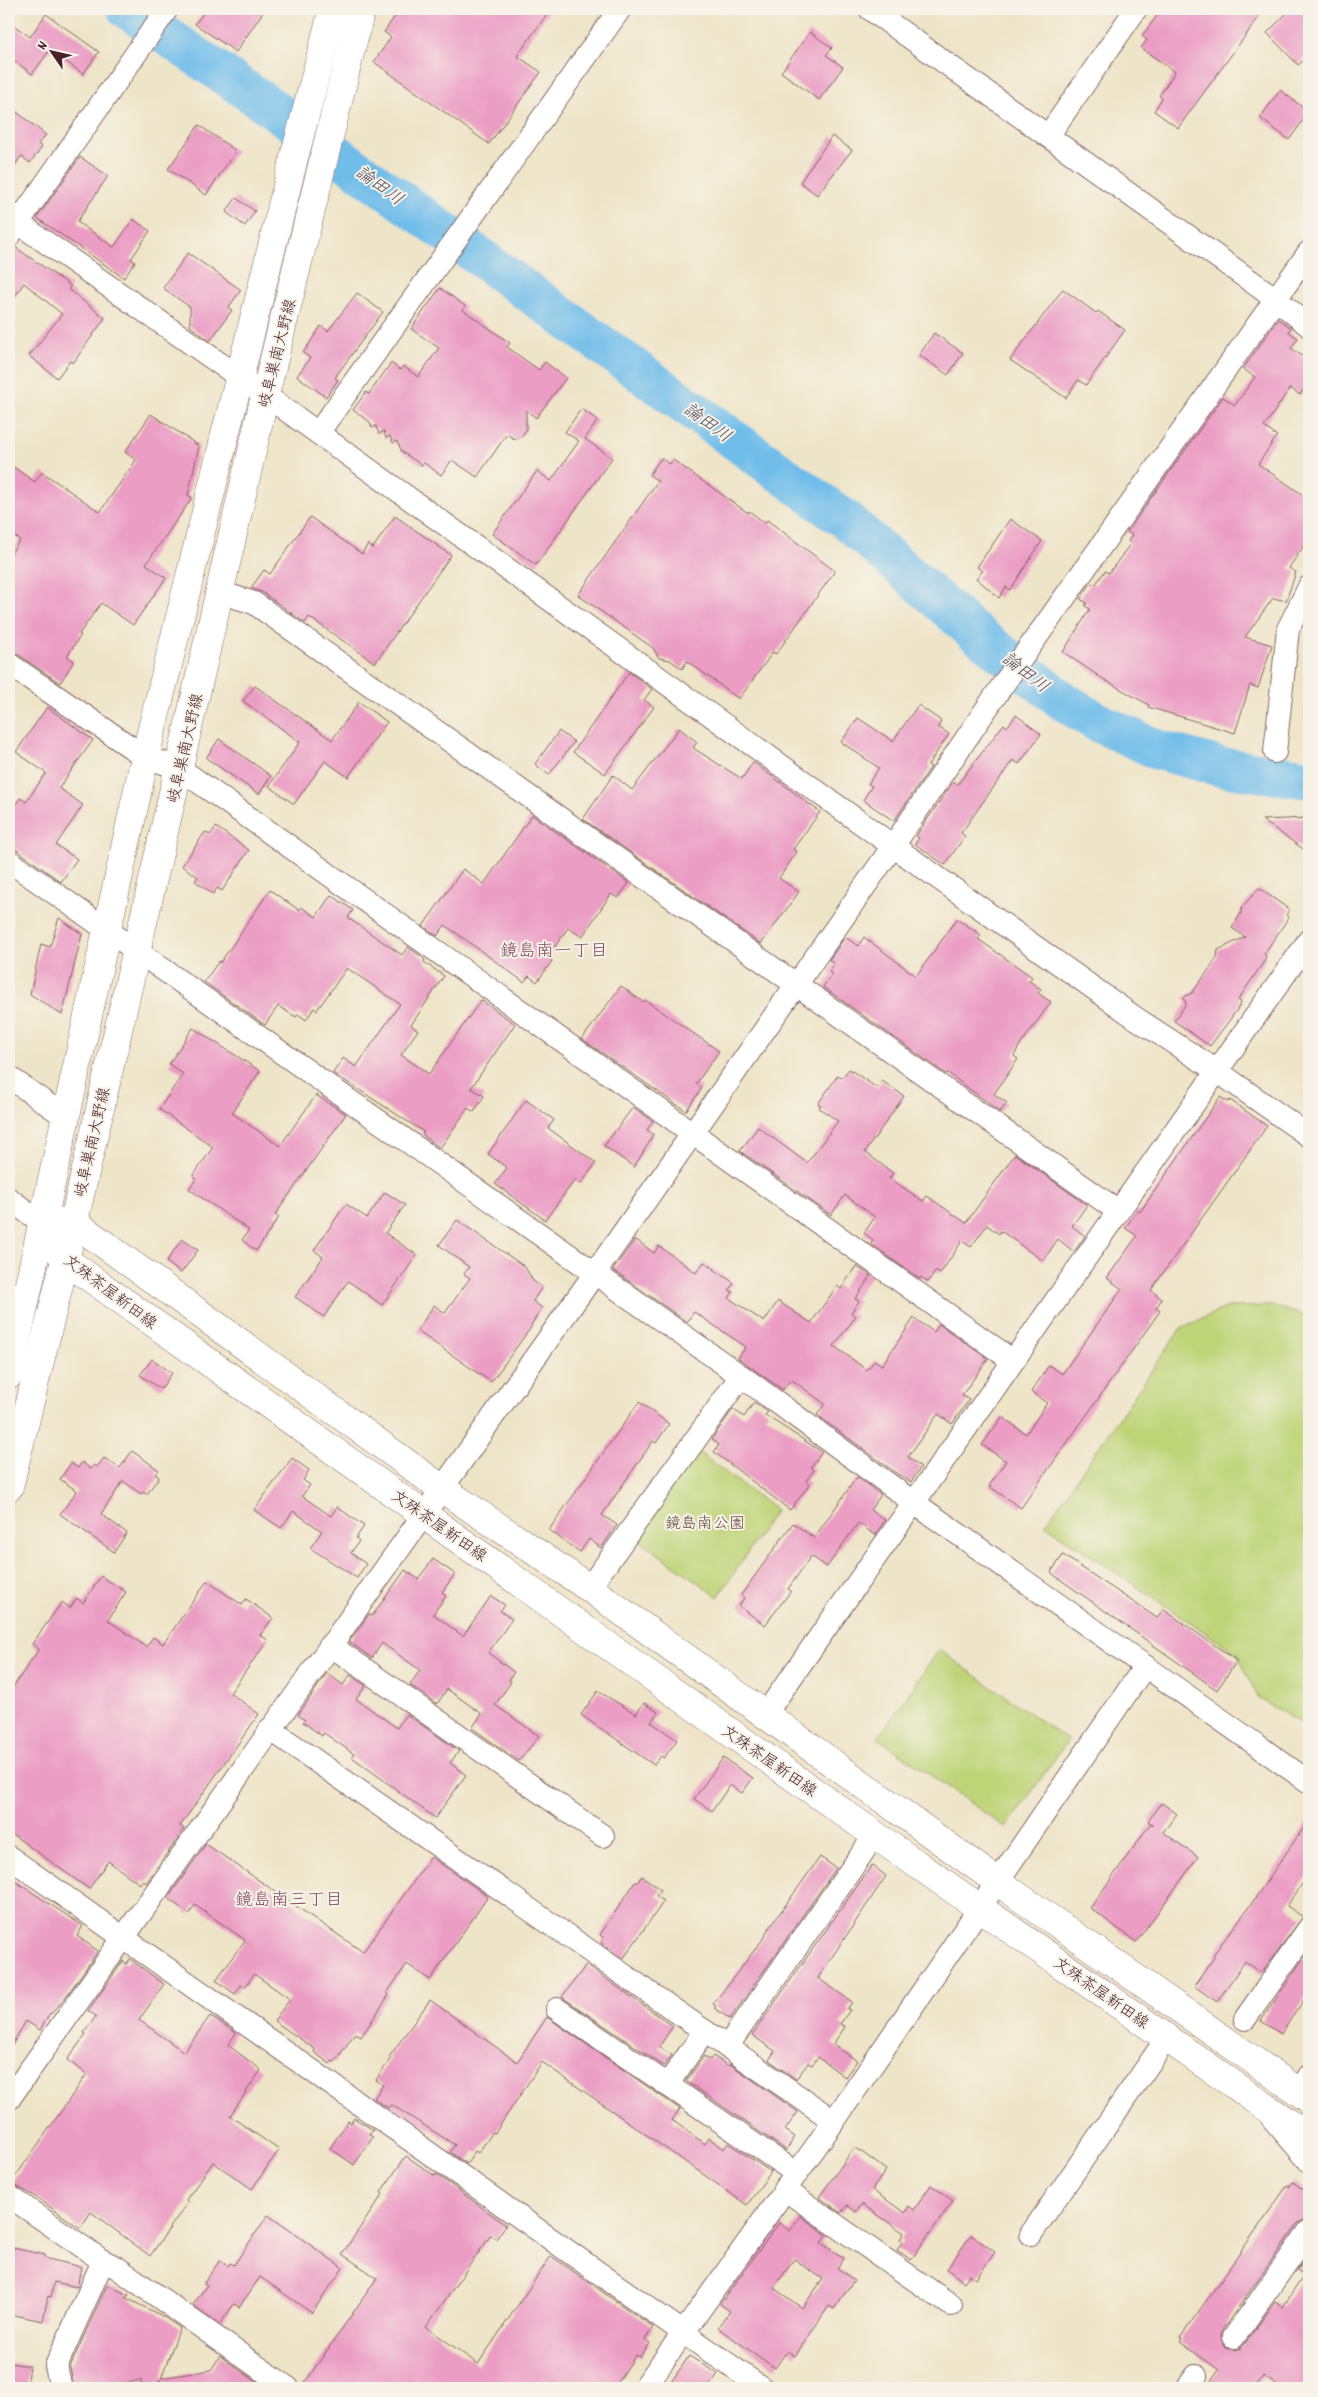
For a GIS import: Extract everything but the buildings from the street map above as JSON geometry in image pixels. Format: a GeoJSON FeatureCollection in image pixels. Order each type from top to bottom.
{"type":"FeatureCollection","features":[{"type":"Feature","properties":{"kind":"main road","name":"岐阜巣南大野線"},"geometry":{"type":"LineString","coordinates":[[9,1375],[41,1222],[67,1118],[145,757],[333,9]]}},
{"type":"Feature","properties":{"kind":"main road","name":"岐阜巣南大野線"},"geometry":{"type":"LineString","coordinates":[[9,1487],[64,1260],[266,395],[361,9]]}},
{"type":"Feature","properties":{"kind":"main road"},"geometry":{"type":"LineString","coordinates":[[41,1222],[72,1222]]}},
{"type":"Feature","properties":{"kind":"main road","name":"文殊茶屋新田線"},"geometry":{"type":"LineString","coordinates":[[41,1222],[64,1260],[424,1513],[875,1835],[1309,2137]]}},
{"type":"Feature","properties":{"kind":"main road","name":"文殊茶屋新田線"},"geometry":{"type":"LineString","coordinates":[[72,1222],[441,1488],[589,1588],[764,1716],[998,1882],[1305,2086]]}},
{"type":"Feature","properties":{"kind":"street"},"geometry":{"type":"LineString","coordinates":[[167,9],[13,229],[266,395],[893,846],[1137,1019],[1309,1136]]}},
{"type":"Feature","properties":{"kind":"street"},"geometry":{"type":"LineString","coordinates":[[318,434],[620,9]]}},
{"type":"Feature","properties":{"kind":"street"},"geometry":{"type":"LineString","coordinates":[[870,9],[1276,299],[1309,326]]}},
{"type":"Feature","properties":{"kind":"street"},"geometry":{"type":"LineString","coordinates":[[1048,136],[1136,9]]}},
{"type":"Feature","properties":{"kind":"street"},"geometry":{"type":"LineString","coordinates":[[9,2099],[594,1273],[893,846],[1031,643],[1309,252]]}},
{"type":"Feature","properties":{"kind":"street"},"geometry":{"type":"LineString","coordinates":[[1275,752],[1288,629],[1309,587]]}},
{"type":"Feature","properties":{"kind":"street"},"geometry":{"type":"LineString","coordinates":[[220,592],[254,603],[795,986],[1118,1211]]}},
{"type":"Feature","properties":{"kind":"street"},"geometry":{"type":"LineString","coordinates":[[9,664],[145,757],[179,768],[1013,1361]]}},
{"type":"Feature","properties":{"kind":"street"},"geometry":{"type":"LineString","coordinates":[[9,861],[137,949],[741,1376],[913,1502],[1309,1782]]}},
{"type":"Feature","properties":{"kind":"street"},"geometry":{"type":"LineString","coordinates":[[764,1716],[1309,940]]}},
{"type":"Feature","properties":{"kind":"street"},"geometry":{"type":"LineString","coordinates":[[9,1077],[67,1118]]}},
{"type":"Feature","properties":{"kind":"street"},"geometry":{"type":"LineString","coordinates":[[9,1199],[41,1222]]}},
{"type":"Feature","properties":{"kind":"street"},"geometry":{"type":"LineString","coordinates":[[589,1588],[741,1376]]}},
{"type":"Feature","properties":{"kind":"street"},"geometry":{"type":"LineString","coordinates":[[330,1645],[603,1836]]}},
{"type":"Feature","properties":{"kind":"street"},"geometry":{"type":"LineString","coordinates":[[644,2388],[834,2121],[1145,1666]]}},
{"type":"Feature","properties":{"kind":"street"},"geometry":{"type":"LineString","coordinates":[[270,1729],[834,2121]]}},
{"type":"Feature","properties":{"kind":"street"},"geometry":{"type":"LineString","coordinates":[[727,2047],[875,1835]]}},
{"type":"Feature","properties":{"kind":"street"},"geometry":{"type":"LineString","coordinates":[[9,1857],[762,2388]]}},
{"type":"Feature","properties":{"kind":"street"},"geometry":{"type":"LineString","coordinates":[[1245,2019],[1309,1928]]}},
{"type":"Feature","properties":{"kind":"street"},"geometry":{"type":"LineString","coordinates":[[557,2009],[667,2085],[951,2305]]}},
{"type":"Feature","properties":{"kind":"street"},"geometry":{"type":"LineString","coordinates":[[667,2085],[705,2031]]}},
{"type":"Feature","properties":{"kind":"street"},"geometry":{"type":"LineString","coordinates":[[1030,2234],[1167,2038]]}},
{"type":"Feature","properties":{"kind":"street"},"geometry":{"type":"LineString","coordinates":[[1258,2102],[1309,2161]]}},
{"type":"Feature","properties":{"kind":"street"},"geometry":{"type":"LineString","coordinates":[[9,2196],[103,2261],[116,2267],[288,2388]]}},
{"type":"Feature","properties":{"kind":"street"},"geometry":{"type":"LineString","coordinates":[[1234,2337],[1309,2231]]}},
{"type":"Feature","properties":{"kind":"street"},"geometry":{"type":"LineString","coordinates":[[61,2388],[56,2366],[103,2261]]}},
{"type":"Feature","properties":{"kind":"green space"},"geometry":{"type":"Polygon","coordinates":[[[1274,1306],[1309,1317],[1309,1728],[1259,1699],[1237,1654],[1045,1525],[1181,1328],[1228,1307],[1274,1306]]]}},
{"type":"Feature","properties":{"kind":"green space","name":"鏡島南公園"},"geometry":{"type":"Polygon","coordinates":[[[694,1449],[776,1510],[718,1597],[632,1535],[694,1449]]]}},
{"type":"Feature","properties":{"kind":"green space"},"geometry":{"type":"Polygon","coordinates":[[[939,1650],[1068,1740],[1006,1828],[878,1738],[939,1650]]]}},
{"type":"Feature","properties":{"kind":"waterway","name":"論田川"},"geometry":{"type":"LineString","coordinates":[[127,9],[268,105],[846,520],[973,631],[1062,700],[1097,722],[1158,750],[1221,767],[1309,779]]}},
{"type":"Feature","properties":{"kind":"district","name":"鏡島南一丁目"},"geometry":{"type":"Point","coordinates":[554,950]}},
{"type":"Feature","properties":{"kind":"district","name":"鏡島南三丁目"},"geometry":{"type":"Point","coordinates":[289,1899]}}]}
